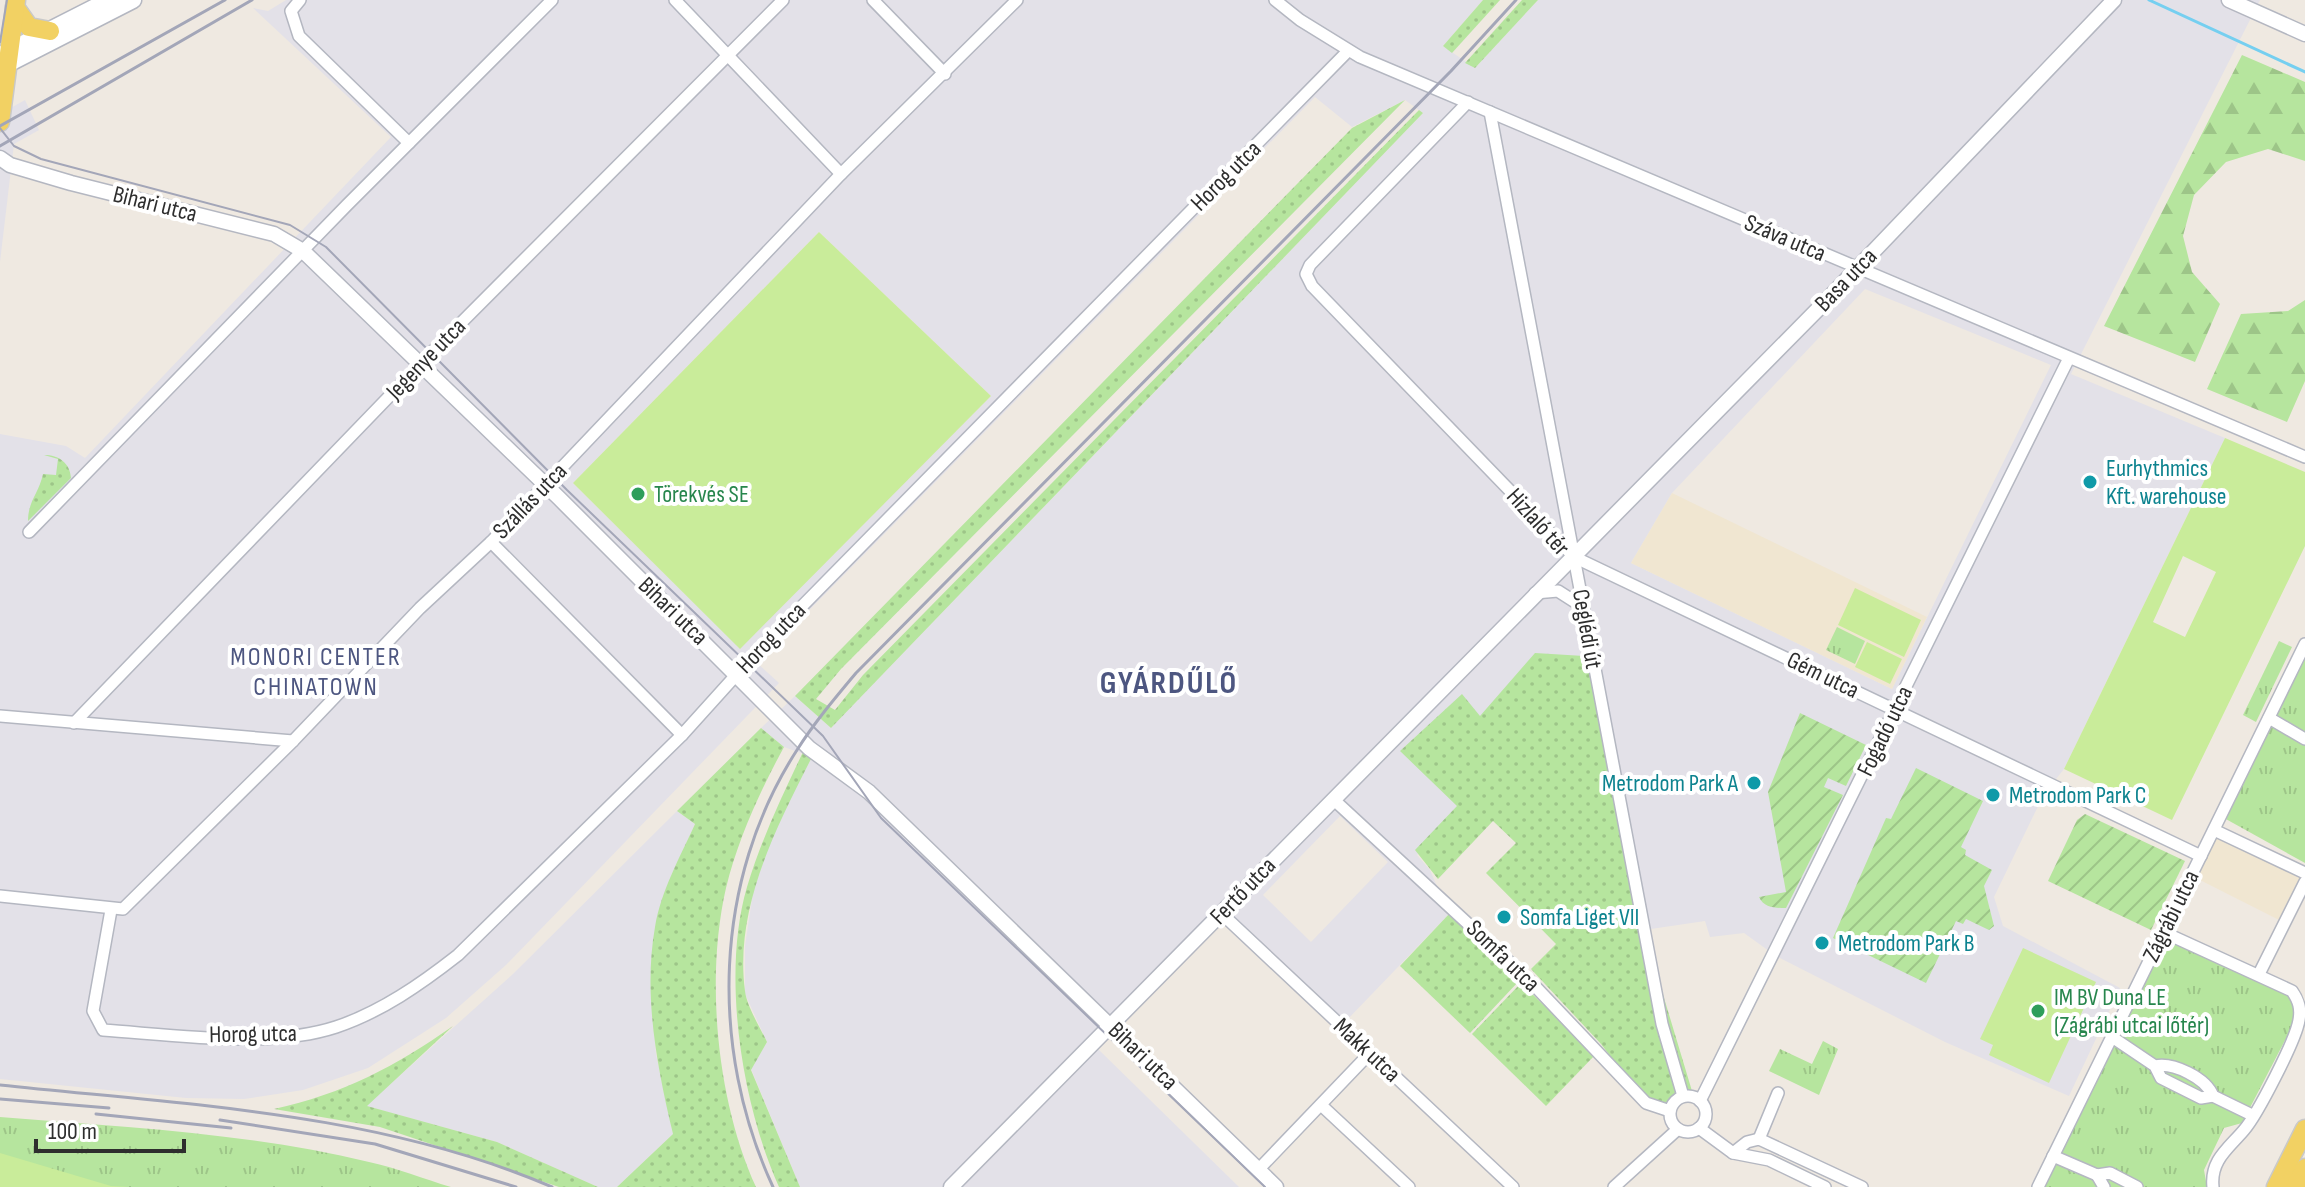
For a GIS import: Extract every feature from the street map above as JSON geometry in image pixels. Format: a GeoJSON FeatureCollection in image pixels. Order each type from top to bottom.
{"type":"FeatureCollection","features":[{"type":"Feature","properties":{"kind":"main road"},"geometry":{"type":"LineString","coordinates":[[4,60],[109,0]]}},
{"type":"Feature","properties":{"kind":"main road"},"geometry":{"type":"LineString","coordinates":[[4,60],[133,0]]}},
{"type":"Feature","properties":{"kind":"main road"},"geometry":{"type":"LineString","coordinates":[[15,3],[29,27],[50,31]]}},
{"type":"Feature","properties":{"kind":"main road"},"geometry":{"type":"LineString","coordinates":[[0,122],[4,60],[15,3]]}},
{"type":"Feature","properties":{"kind":"main road"},"geometry":{"type":"LineString","coordinates":[[2276,1187],[2305,1129]]}},
{"type":"Feature","properties":{"kind":"main road"},"geometry":{"type":"LineString","coordinates":[[2295,1187],[2305,1168]]}},
{"type":"Feature","properties":{"kind":"street"},"geometry":{"type":"LineString","coordinates":[[300,0],[291,11],[299,36],[409,143]]}},
{"type":"Feature","properties":{"kind":"street"},"geometry":{"type":"LineString","coordinates":[[29,532],[552,0]]}},
{"type":"Feature","properties":{"kind":"street"},"geometry":{"type":"LineString","coordinates":[[675,0],[841,174]]}},
{"type":"Feature","properties":{"kind":"street","name":"Jegenye utca"},"geometry":{"type":"LineString","coordinates":[[74,723],[420,364],[783,0]]}},
{"type":"Feature","properties":{"kind":"street"},"geometry":{"type":"LineString","coordinates":[[873,0],[945,74]]}},
{"type":"Feature","properties":{"kind":"street","name":"Szállás utca"},"geometry":{"type":"LineString","coordinates":[[111,910],[123,909],[293,741],[420,608],[491,542],[841,174],[1017,0]]}},
{"type":"Feature","properties":{"kind":"street","name":"Száva utca"},"geometry":{"type":"LineString","coordinates":[[1275,0],[1348,51],[2068,360],[2305,457]]}},
{"type":"Feature","properties":{"kind":"street","name":"Basa utca"},"geometry":{"type":"LineString","coordinates":[[1574,557],[2114,0]]}},
{"type":"Feature","properties":{"kind":"street"},"geometry":{"type":"LineString","coordinates":[[2229,0],[2305,34]]}},
{"type":"Feature","properties":{"kind":"street","name":"Horog utca"},"geometry":{"type":"LineString","coordinates":[[111,910],[93,1011],[96,1023],[103,1030],[240,1037],[294,1036],[334,1028],[381,1007],[458,955],[682,735],[737,673],[1348,51]]}},
{"type":"Feature","properties":{"kind":"street","name":"Hizlaló tér"},"geometry":{"type":"LineString","coordinates":[[1468,102],[1310,265],[1306,274],[1312,286],[1574,557],[1534,593]]}},
{"type":"Feature","properties":{"kind":"street","name":"Ceglédi út"},"geometry":{"type":"LineString","coordinates":[[1490,112],[1662,1024],[1683,1096]]}},
{"type":"Feature","properties":{"kind":"street","name":"Bihari utca"},"geometry":{"type":"LineString","coordinates":[[0,158],[10,165],[71,183],[274,234],[303,251],[737,673],[809,748],[869,792],[1276,1187]]}},
{"type":"Feature","properties":{"kind":"street","name":"Fogadó utca"},"geometry":{"type":"LineString","coordinates":[[1700,1101],[2068,360]]}},
{"type":"Feature","properties":{"kind":"street"},"geometry":{"type":"LineString","coordinates":[[491,542],[682,735]]}},
{"type":"Feature","properties":{"kind":"street","name":"Gém utca"},"geometry":{"type":"LineString","coordinates":[[1574,557],[2201,856]]}},
{"type":"Feature","properties":{"kind":"street","name":"Hizlaló tér"},"geometry":{"type":"LineString","coordinates":[[1534,593],[1558,591],[1583,607]]}},
{"type":"Feature","properties":{"kind":"street","name":"Fertő utca"},"geometry":{"type":"LineString","coordinates":[[951,1187],[1534,593]]}},
{"type":"Feature","properties":{"kind":"street","name":"Zágrábi utca"},"geometry":{"type":"LineString","coordinates":[[2038,1187],[2305,644]]}},
{"type":"Feature","properties":{"kind":"street"},"geometry":{"type":"LineString","coordinates":[[0,716],[293,741]]}},
{"type":"Feature","properties":{"kind":"street"},"geometry":{"type":"LineString","coordinates":[[2269,718],[2305,739]]}},
{"type":"Feature","properties":{"kind":"street","name":"Somfa utca"},"geometry":{"type":"LineString","coordinates":[[1333,799],[1531,982],[1646,1103],[1670,1111]]}},
{"type":"Feature","properties":{"kind":"street"},"geometry":{"type":"LineString","coordinates":[[2214,830],[2305,873]]}},
{"type":"Feature","properties":{"kind":"street"},"geometry":{"type":"LineString","coordinates":[[2259,974],[2305,882]]}},
{"type":"Feature","properties":{"kind":"street"},"geometry":{"type":"LineString","coordinates":[[0,896],[111,910]]}},
{"type":"Feature","properties":{"kind":"street","name":"Makk utca"},"geometry":{"type":"LineString","coordinates":[[1221,913],[1507,1185]]}},
{"type":"Feature","properties":{"kind":"street"},"geometry":{"type":"LineString","coordinates":[[2163,932],[2292,991],[2300,1007],[2299,1018],[2280,1064],[2246,1128],[2231,1140],[2220,1158],[2212,1177],[2213,1187]]}},
{"type":"Feature","properties":{"kind":"street"},"geometry":{"type":"LineString","coordinates":[[2112,1037],[2155,1066],[2161,1078],[2201,1098],[2213,1096],[2252,1115]]}},
{"type":"Feature","properties":{"kind":"street"},"geometry":{"type":"LineString","coordinates":[[1258,1170],[1370,1053]]}},
{"type":"Feature","properties":{"kind":"street"},"geometry":{"type":"LineString","coordinates":[[1759,1139],[1778,1093]]}},
{"type":"Feature","properties":{"kind":"street"},"geometry":{"type":"LineString","coordinates":[[1683,1096],[1700,1101],[1706,1113],[1699,1128],[1689,1131],[1678,1129],[1670,1111],[1674,1102],[1683,1096]]}},
{"type":"Feature","properties":{"kind":"street"},"geometry":{"type":"LineString","coordinates":[[1321,1105],[1409,1187]]}},
{"type":"Feature","properties":{"kind":"street"},"geometry":{"type":"LineString","coordinates":[[1699,1128],[1733,1153],[1769,1160],[1825,1187]]}},
{"type":"Feature","properties":{"kind":"street"},"geometry":{"type":"LineString","coordinates":[[1614,1187],[1678,1129]]}},
{"type":"Feature","properties":{"kind":"street"},"geometry":{"type":"LineString","coordinates":[[1733,1153],[1747,1142],[1759,1139],[1862,1187]]}},
{"type":"Feature","properties":{"kind":"street"},"geometry":{"type":"LineString","coordinates":[[2053,1156],[2097,1175],[2110,1173],[2137,1187]]}},
{"type":"Feature","properties":{"kind":"street"},"geometry":{"type":"LineString","coordinates":[[2097,1175],[2104,1187]]}},
{"type":"Feature","properties":{"kind":"shaded area"},"geometry":{"type":"Polygon","coordinates":[[[286,0],[1483,0],[1443,46],[1475,68],[1538,0],[2260,0],[2071,374],[2225,438],[2064,769],[2044,794],[1994,897],[2003,926],[2120,988],[2069,1096],[1945,1042],[1776,956],[1744,933],[1710,937],[1705,921],[1644,930],[1495,807],[1456,816],[1417,855],[1430,870],[1449,914],[1346,1021],[1227,914],[1098,1049],[1239,1187],[800,1187],[751,1069],[767,1042],[745,994],[745,946],[753,892],[774,830],[812,757],[784,747],[761,728],[795,696],[831,728],[1423,113],[1405,100],[1352,127],[1315,97],[757,663],[779,683],[506,965],[446,1018],[368,1068],[303,1090],[244,1099],[186,1098],[0,1079],[0,434],[66,446],[85,458],[391,137],[253,8],[268,11],[286,0]],[[819,232],[573,483],[740,648],[991,396],[819,232]],[[1865,289],[1672,493],[1631,563],[1892,689],[2051,365],[1865,289]],[[1340,816],[1263,895],[1311,942],[1388,862],[1340,816]]]}},
{"type":"Feature","properties":{"kind":"shaded area"},"geometry":{"type":"Polygon","coordinates":[[[25,100],[39,130],[14,144],[0,262],[0,114],[25,100]]]}},
{"type":"Feature","properties":{"kind":"shaded area"},"geometry":{"type":"Polygon","coordinates":[[[1672,493],[1927,617],[1892,689],[1631,563],[1672,493]]]}},
{"type":"Feature","properties":{"kind":"shaded area"},"geometry":{"type":"Polygon","coordinates":[[[677,811],[695,824],[671,876],[651,988],[656,1054],[673,1134],[617,1187],[598,1187],[497,1142],[366,1106],[513,974],[677,811]]]}},
{"type":"Feature","properties":{"kind":"shaded area"},"geometry":{"type":"Polygon","coordinates":[[[2218,836],[2303,878],[2281,921],[2196,878],[2218,836]]]}},
{"type":"Feature","properties":{"kind":"green space"},"geometry":{"type":"Polygon","coordinates":[[[1483,0],[1500,0],[1452,53],[1443,46],[1483,0]]]}},
{"type":"Feature","properties":{"kind":"green space"},"geometry":{"type":"Polygon","coordinates":[[[1522,0],[1538,0],[1475,68],[1465,63],[1522,0]]]}},
{"type":"Feature","properties":{"kind":"green space"},"geometry":{"type":"Polygon","coordinates":[[[2242,55],[2305,82],[2305,161],[2268,149],[2226,162],[2194,195],[2183,236],[2192,272],[2220,304],[2195,362],[2104,326],[2242,55]]]}},
{"type":"Feature","properties":{"kind":"green space"},"geometry":{"type":"Polygon","coordinates":[[[1405,100],[841,669],[816,699],[835,710],[863,675],[1419,110],[1423,113],[831,728],[795,696],[1352,128],[1405,100]]]}},
{"type":"Feature","properties":{"kind":"green space"},"geometry":{"type":"Polygon","coordinates":[[[819,232],[991,396],[740,649],[573,483],[819,232]]]}},
{"type":"Feature","properties":{"kind":"green space"},"geometry":{"type":"Polygon","coordinates":[[[2305,300],[2305,381],[2287,422],[2207,389],[2241,314],[2288,311],[2305,300]]]}},
{"type":"Feature","properties":{"kind":"green space"},"geometry":{"type":"Polygon","coordinates":[[[2225,438],[2305,472],[2305,546],[2172,820],[2064,769],[2225,438]],[[2183,556],[2153,622],[2185,637],[2216,572],[2183,556]]]}},
{"type":"Feature","properties":{"kind":"green space"},"geometry":{"type":"Polygon","coordinates":[[[44,455],[54,456],[63,461],[71,478],[28,521],[43,474],[56,475],[58,459],[44,455]]]}},
{"type":"Feature","properties":{"kind":"green space"},"geometry":{"type":"Polygon","coordinates":[[[1855,588],[1921,620],[1904,657],[1838,625],[1855,588]]]}},
{"type":"Feature","properties":{"kind":"green space"},"geometry":{"type":"Polygon","coordinates":[[[1837,627],[1865,641],[1855,664],[1826,650],[1837,627]]]}},
{"type":"Feature","properties":{"kind":"green space"},"geometry":{"type":"Polygon","coordinates":[[[2279,641],[2292,647],[2256,722],[2243,715],[2279,641]]]}},
{"type":"Feature","properties":{"kind":"green space"},"geometry":{"type":"Polygon","coordinates":[[[1867,642],[1902,659],[1890,684],[1855,667],[1867,642]]]}},
{"type":"Feature","properties":{"kind":"green space"},"geometry":{"type":"Polygon","coordinates":[[[2305,652],[2305,863],[2224,818],[2305,652]]]}},
{"type":"Feature","properties":{"kind":"green space"},"geometry":{"type":"Polygon","coordinates":[[[1535,653],[1584,656],[1608,742],[1646,938],[1692,1091],[1655,1108],[1646,1103],[1601,1044],[1531,969],[1556,944],[1486,873],[1516,843],[1493,821],[1438,879],[1415,850],[1457,806],[1400,751],[1462,694],[1480,716],[1535,653]]]}},
{"type":"Feature","properties":{"kind":"green space"},"geometry":{"type":"Polygon","coordinates":[[[1800,713],[1866,745],[1846,786],[1828,778],[1824,787],[1843,795],[1786,908],[1774,907],[1759,897],[1786,892],[1768,792],[1800,713]]]}},
{"type":"Feature","properties":{"kind":"green space"},"geometry":{"type":"Polygon","coordinates":[[[761,728],[784,747],[750,816],[737,851],[726,888],[716,961],[718,1040],[724,1079],[732,1117],[756,1187],[617,1187],[673,1134],[657,1057],[650,979],[655,927],[662,900],[695,824],[677,811],[761,728]]]}},
{"type":"Feature","properties":{"kind":"green space"},"geometry":{"type":"Polygon","coordinates":[[[803,752],[812,757],[761,870],[746,929],[743,960],[746,997],[767,1042],[751,1070],[800,1187],[779,1187],[755,1118],[746,1079],[739,1039],[736,959],[739,922],[747,887],[772,818],[803,752]]]}},
{"type":"Feature","properties":{"kind":"green space"},"geometry":{"type":"Polygon","coordinates":[[[1916,768],[1983,801],[1961,847],[1966,850],[1965,855],[1992,870],[1984,886],[1994,926],[1989,930],[1966,919],[1963,924],[1956,921],[1926,983],[1833,938],[1886,818],[1891,819],[1916,768]]]}},
{"type":"Feature","properties":{"kind":"green space"},"geometry":{"type":"Polygon","coordinates":[[[2085,814],[2185,861],[2151,930],[2048,881],[2077,820],[2085,814]]]}},
{"type":"Feature","properties":{"kind":"green space"},"geometry":{"type":"Polygon","coordinates":[[[1449,914],[1519,981],[1470,1033],[1400,966],[1449,914]]]}},
{"type":"Feature","properties":{"kind":"green space"},"geometry":{"type":"Polygon","coordinates":[[[2168,934],[2298,999],[2293,1025],[2242,1123],[2224,1128],[2204,1170],[2207,1187],[2042,1187],[2168,934]]]}},
{"type":"Feature","properties":{"kind":"green space","name":"IM BV Duna LE (Zágrábi utcai lőtér)"},"geometry":{"type":"Polygon","coordinates":[[[2023,948],[2096,982],[2049,1083],[1989,1055],[1993,1045],[1980,1039],[2023,948]]]}},
{"type":"Feature","properties":{"kind":"green space"},"geometry":{"type":"Polygon","coordinates":[[[1521,983],[1595,1055],[1546,1106],[1472,1034],[1521,983]]]}},
{"type":"Feature","properties":{"kind":"green space"},"geometry":{"type":"Polygon","coordinates":[[[453,1026],[367,1106],[497,1142],[598,1187],[559,1187],[380,1127],[274,1109],[323,1095],[368,1077],[411,1054],[453,1026]]]}},
{"type":"Feature","properties":{"kind":"green space"},"geometry":{"type":"Polygon","coordinates":[[[1823,1041],[1838,1049],[1819,1095],[1769,1071],[1780,1049],[1812,1064],[1823,1041]]]}},
{"type":"Feature","properties":{"kind":"green space"},"geometry":{"type":"Polygon","coordinates":[[[0,1117],[186,1132],[278,1144],[379,1164],[451,1187],[0,1187],[0,1117]]]}},
{"type":"Feature","properties":{"kind":"green space"},"geometry":{"type":"Polygon","coordinates":[[[0,1153],[111,1186],[130,1187],[0,1187],[0,1153]]]}},
{"type":"Feature","properties":{"kind":"waterway"},"geometry":{"type":"LineString","coordinates":[[2149,0],[2305,72]]}},
{"type":"Feature","properties":{"kind":"tram line"},"geometry":{"type":"LineString","coordinates":[[0,42],[7,0]]}},
{"type":"Feature","properties":{"kind":"tram line"},"geometry":{"type":"LineString","coordinates":[[0,128],[14,146],[41,159],[290,225],[326,247],[567,490],[823,736],[881,818],[1265,1187]]}},
{"type":"Feature","properties":{"kind":"railway"},"geometry":{"type":"LineString","coordinates":[[0,126],[225,0]]}},
{"type":"Feature","properties":{"kind":"railway"},"geometry":{"type":"LineString","coordinates":[[0,146],[252,0]]}},
{"type":"Feature","properties":{"kind":"railway"},"geometry":{"type":"LineString","coordinates":[[773,1187],[752,1134],[738,1079],[730,1022],[730,966],[736,909],[749,854],[769,800],[797,750],[856,673],[1451,71],[1516,0]]}},
{"type":"Feature","properties":{"kind":"railway"},"geometry":{"type":"LineString","coordinates":[[0,1085],[211,1106],[350,1127],[418,1142],[486,1162],[552,1187]]}},
{"type":"Feature","properties":{"kind":"railway"},"geometry":{"type":"LineString","coordinates":[[0,1099],[109,1108]]}},
{"type":"Feature","properties":{"kind":"railway"},"geometry":{"type":"LineString","coordinates":[[96,1114],[231,1128]]}},
{"type":"Feature","properties":{"kind":"railway"},"geometry":{"type":"LineString","coordinates":[[220,1120],[375,1144],[516,1187]]}},
{"type":"Feature","properties":{"kind":"place","name":"Eurhythmics Kft. warehouse"},"geometry":{"type":"Point","coordinates":[2090,482]}},
{"type":"Feature","properties":{"kind":"place","name":"Törekvés SE"},"geometry":{"type":"Point","coordinates":[638,494]}},
{"type":"Feature","properties":{"kind":"place","name":"Metrodom Park A"},"geometry":{"type":"Point","coordinates":[1754,783]}},
{"type":"Feature","properties":{"kind":"place","name":"Metrodom Park C"},"geometry":{"type":"Point","coordinates":[1993,795]}},
{"type":"Feature","properties":{"kind":"place","name":"Somfa Liget VII"},"geometry":{"type":"Point","coordinates":[1504,917]}},
{"type":"Feature","properties":{"kind":"place","name":"Metrodom Park B"},"geometry":{"type":"Point","coordinates":[1822,943]}},
{"type":"Feature","properties":{"kind":"place","name":"IM BV Duna LE (Zágrábi utcai lőtér)"},"geometry":{"type":"Point","coordinates":[2038,1011]}},
{"type":"Feature","properties":{"kind":"district","name":"MONORI CENTER CHINATOWN"},"geometry":{"type":"Point","coordinates":[316,672]}},
{"type":"Feature","properties":{"kind":"district","name":"GYÁRDŰLŐ"},"geometry":{"type":"Point","coordinates":[1169,683]}}]}
